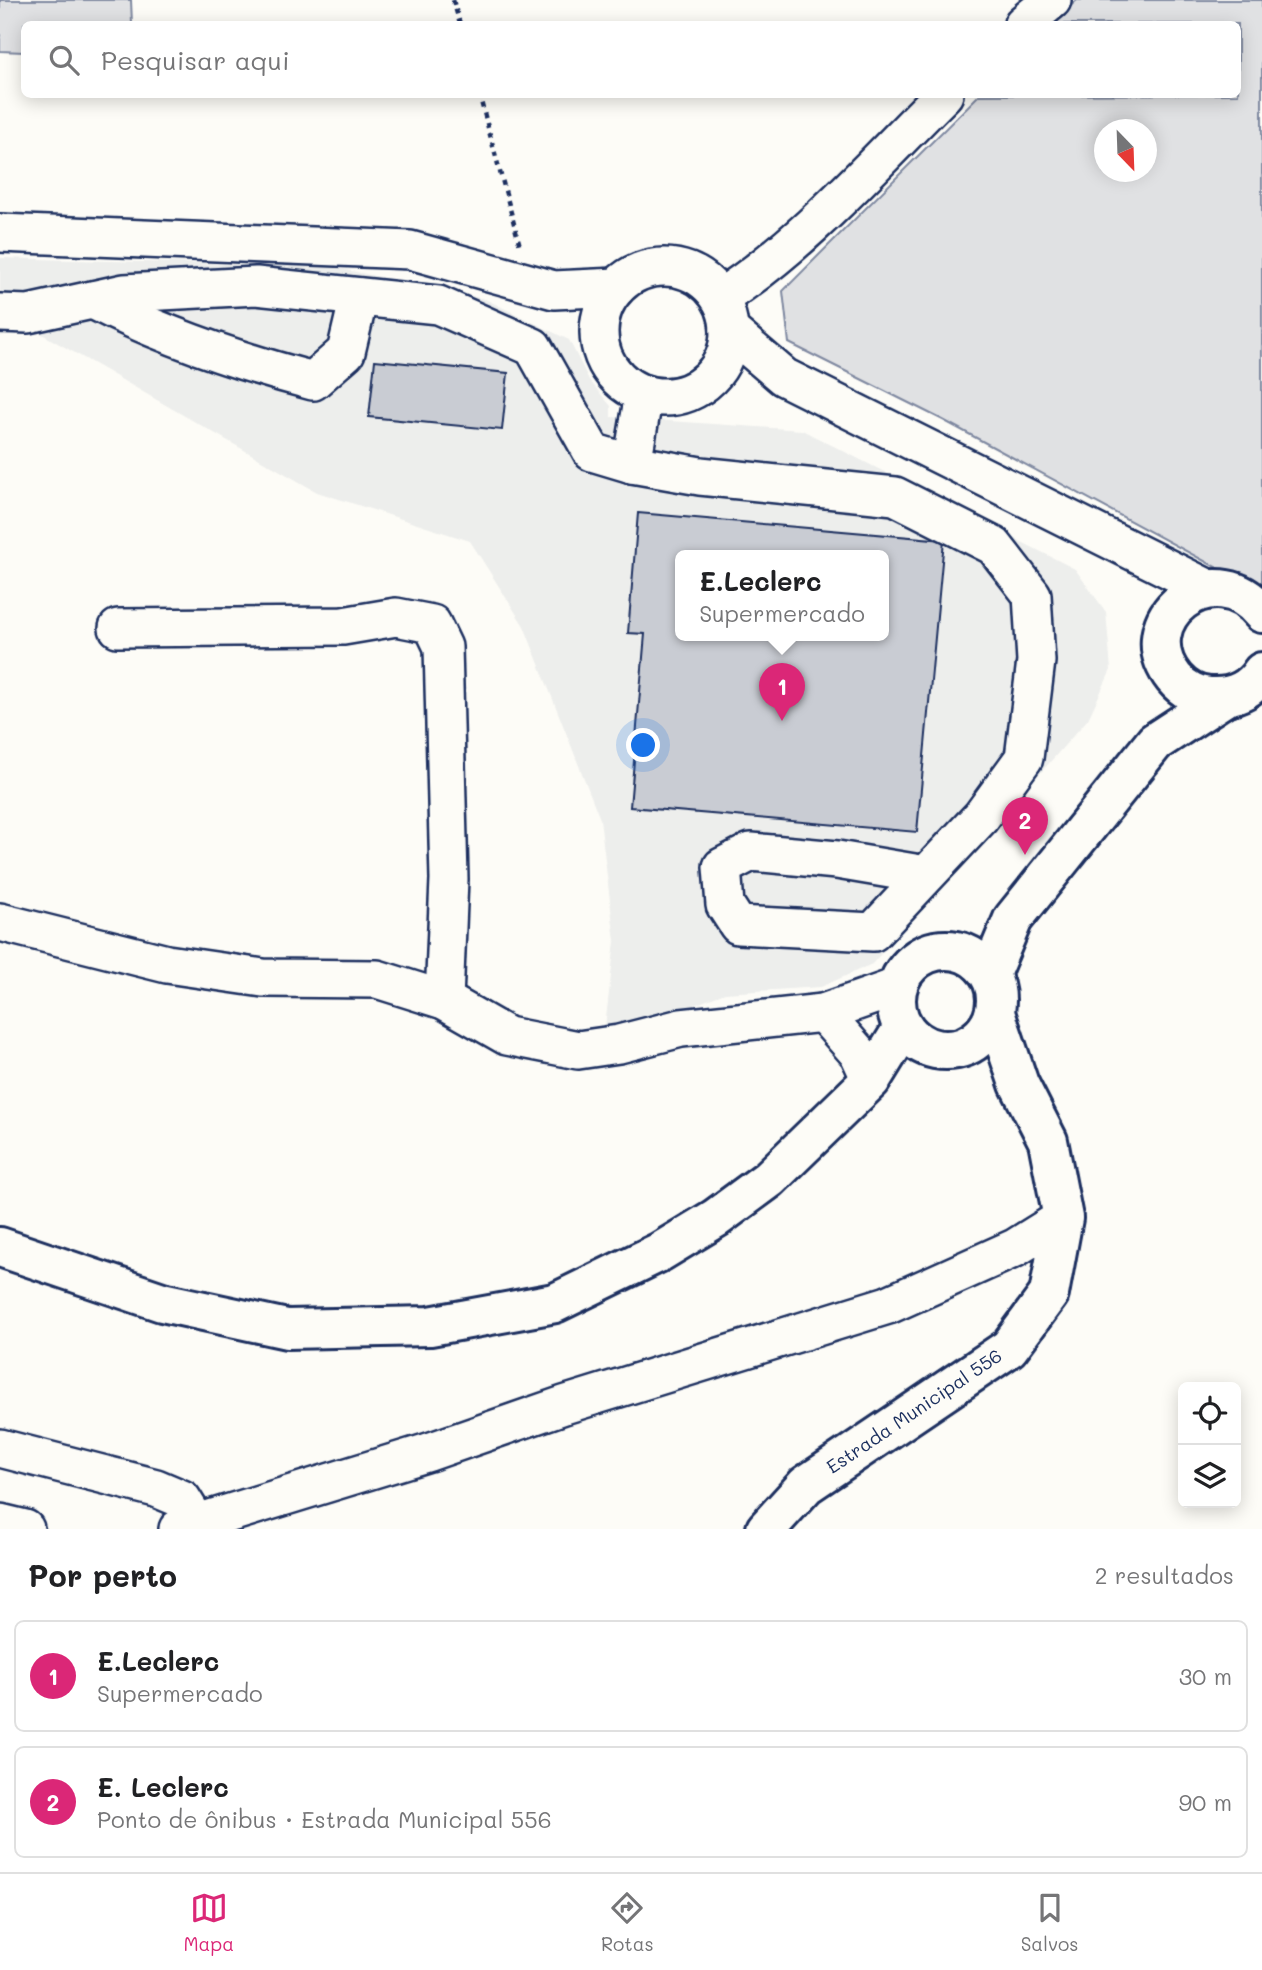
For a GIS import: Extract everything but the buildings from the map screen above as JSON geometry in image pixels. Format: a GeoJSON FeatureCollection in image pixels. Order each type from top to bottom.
{"type":"FeatureCollection","features":[{"type":"Feature","properties":{"kind":"main road"},"geometry":{"type":"LineString","coordinates":[[1155,742],[1169,671],[1161,640],[1172,610],[1195,593],[1209,589],[1240,594],[1262,613]]}},
{"type":"Feature","properties":{"kind":"main road"},"geometry":{"type":"LineString","coordinates":[[1169,671],[1192,693],[1224,697],[1238,694],[1261,675]]}},
{"type":"Feature","properties":{"kind":"main road"},"geometry":{"type":"LineString","coordinates":[[990,974],[1013,919],[1155,742],[1224,697]]}},
{"type":"Feature","properties":{"kind":"main road"},"geometry":{"type":"LineString","coordinates":[[959,951],[1013,919]]}},
{"type":"Feature","properties":{"kind":"main road"},"geometry":{"type":"LineString","coordinates":[[917,1027],[979,1038],[995,1013],[996,999],[990,974],[971,956],[959,951],[935,951],[914,961],[903,973],[917,1027],[1018,1084]]}},
{"type":"Feature","properties":{"kind":"main road","name":"Estrada Municipal 556"},"geometry":{"type":"LineString","coordinates":[[766,1529],[806,1485],[1009,1348],[1049,1294],[1063,1218],[1048,1142],[1018,1084],[995,1013]]}},
{"type":"Feature","properties":{"kind":"main road"},"geometry":{"type":"LineString","coordinates":[[0,1247],[162,1302],[287,1329],[430,1325],[555,1303],[660,1252],[716,1218],[769,1179],[871,1080],[917,1027]]}},
{"type":"Feature","properties":{"kind":"street"},"geometry":{"type":"LineString","coordinates":[[1027,21],[1052,0]]}},
{"type":"Feature","properties":{"kind":"street"},"geometry":{"type":"LineString","coordinates":[[940,98],[791,244],[745,281],[724,314],[725,355],[707,380],[683,394],[663,397],[644,394],[626,384],[612,371],[603,353],[599,334],[607,301],[617,287],[630,276],[662,267],[695,274],[724,314],[784,377],[1140,552],[1209,589]]}},
{"type":"Feature","properties":{"kind":"street"},"geometry":{"type":"LineString","coordinates":[[0,233],[410,250],[540,286],[617,287]]}},
{"type":"Feature","properties":{"kind":"street"},"geometry":{"type":"LineString","coordinates":[[0,313],[28,313],[124,293],[256,286],[438,305],[533,346],[592,452],[632,464],[700,476],[895,496],[994,546],[1032,594],[1036,661],[1024,758],[981,817],[873,932],[738,925],[724,905],[722,867],[751,852],[837,860],[926,875]]}},
{"type":"Feature","properties":{"kind":"street"},"geometry":{"type":"LineString","coordinates":[[540,286],[599,334]]}},
{"type":"Feature","properties":{"kind":"street"},"geometry":{"type":"LineString","coordinates":[[93,300],[125,316],[239,361],[313,381],[346,352],[359,297]]}},
{"type":"Feature","properties":{"kind":"street"},"geometry":{"type":"LineString","coordinates":[[707,380],[784,377]]}},
{"type":"Feature","properties":{"kind":"street"},"geometry":{"type":"LineString","coordinates":[[632,464],[644,394]]}},
{"type":"Feature","properties":{"kind":"street"},"geometry":{"type":"LineString","coordinates":[[1140,552],[1172,610]]}},
{"type":"Feature","properties":{"kind":"street"},"geometry":{"type":"LineString","coordinates":[[118,628],[343,626],[396,617],[432,624],[443,647],[449,878],[444,1000]]}},
{"type":"Feature","properties":{"kind":"street"},"geometry":{"type":"LineString","coordinates":[[0,922],[167,964],[262,978],[377,979],[444,1000],[507,1036],[578,1050],[619,1044],[681,1028],[823,1013],[917,1027]]}},
{"type":"Feature","properties":{"kind":"street"},"geometry":{"type":"LineString","coordinates":[[823,1013],[859,1054],[871,1080]]}},
{"type":"Feature","properties":{"kind":"street"},"geometry":{"type":"LineString","coordinates":[[0,1448],[156,1489],[182,1499],[188,1526],[429,1452],[564,1405],[888,1305],[1015,1248],[1063,1218]]}},
{"type":"Feature","properties":{"kind":"street"},"geometry":{"type":"LineString","coordinates":[[0,1523],[25,1529]]}},
{"type":"Feature","properties":{"kind":"path"},"geometry":{"type":"LineString","coordinates":[[453,0],[459,21]]}},
{"type":"Feature","properties":{"kind":"path"},"geometry":{"type":"LineString","coordinates":[[480,98],[520,244],[540,286]]}},
{"type":"Feature","properties":{"kind":"shaded area"},"geometry":{"type":"Polygon","coordinates":[[[0,0],[131,0],[132,21],[21,21],[21,52],[0,51],[0,0]]]}},
{"type":"Feature","properties":{"kind":"shaded area"},"geometry":{"type":"Polygon","coordinates":[[[1077,0],[1262,0],[1262,592],[943,420],[789,343],[783,291],[976,98],[1241,98],[1241,21],[1054,21],[1077,0]]]}},
{"type":"Feature","properties":{"kind":"shaded area"},"geometry":{"type":"Polygon","coordinates":[[[0,258],[332,267],[485,299],[569,340],[589,380],[611,406],[611,417],[802,430],[1075,569],[1106,612],[1111,670],[1088,719],[872,964],[821,987],[725,993],[643,1025],[605,1027],[615,941],[600,819],[524,626],[470,541],[317,492],[35,330],[0,336],[0,258]]]}},
{"type":"Feature","properties":{"kind":"place","name":"E.Leclerc"},"geometry":{"type":"Point","coordinates":[782,721]}},
{"type":"Feature","properties":{"kind":"place","name":"E. Leclerc"},"geometry":{"type":"Point","coordinates":[1025,855]}}]}
